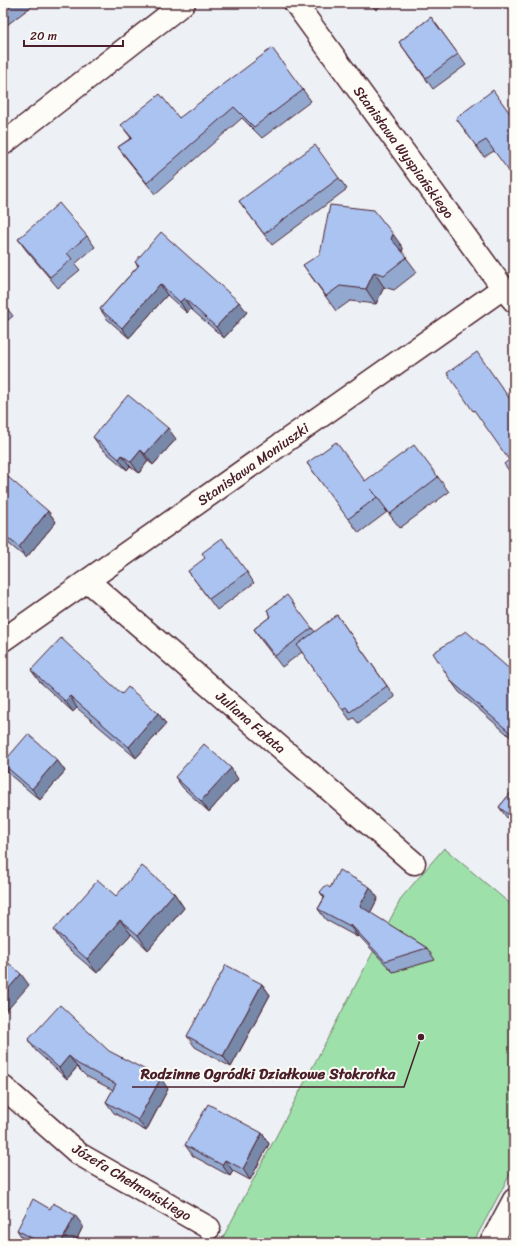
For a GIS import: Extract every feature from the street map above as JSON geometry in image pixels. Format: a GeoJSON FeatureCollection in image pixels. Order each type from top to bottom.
{"type":"FeatureCollection","features":[{"type":"Feature","properties":{"kind":"street"},"geometry":{"type":"LineString","coordinates":[[3,144],[184,3]]}},
{"type":"Feature","properties":{"kind":"street","name":"Stanisława Wyspiańskiego"},"geometry":{"type":"LineString","coordinates":[[295,3],[508,294]]}},
{"type":"Feature","properties":{"kind":"street","name":"Stanisława Moniuszki"},"geometry":{"type":"LineString","coordinates":[[3,640],[508,294]]}},
{"type":"Feature","properties":{"kind":"street","name":"Juliana Fałata"},"geometry":{"type":"LineString","coordinates":[[88,581],[414,863]]}},
{"type":"Feature","properties":{"kind":"street","name":"Józefa Chełmońskiego"},"geometry":{"type":"LineString","coordinates":[[3,1087],[79,1154],[209,1228]]}},
{"type":"Feature","properties":{"kind":"street"},"geometry":{"type":"LineString","coordinates":[[491,1243],[514,1200]]}},
{"type":"Feature","properties":{"kind":"green space"},"geometry":{"type":"Polygon","coordinates":[[[444,848],[514,907],[514,1167],[473,1243],[220,1243],[402,897],[444,848]]]}},
{"type":"Feature","properties":{"kind":"building"},"geometry":{"type":"Polygon","coordinates":[[[3,3],[13,3],[3,11],[3,3]]]}},
{"type":"Feature","properties":{"kind":"building"},"geometry":{"type":"Polygon","coordinates":[[[431,17],[458,54],[426,78],[399,42],[431,17]]]}},
{"type":"Feature","properties":{"kind":"building"},"geometry":{"type":"Polygon","coordinates":[[[272,48],[303,90],[254,127],[234,107],[147,183],[118,147],[132,138],[121,125],[160,94],[179,118],[272,48]]]}},
{"type":"Feature","properties":{"kind":"building"},"geometry":{"type":"Polygon","coordinates":[[[493,90],[514,119],[514,178],[486,140],[476,146],[456,118],[493,90]]]}},
{"type":"Feature","properties":{"kind":"building"},"geometry":{"type":"Polygon","coordinates":[[[315,145],[339,178],[264,234],[239,201],[315,145]]]}},
{"type":"Feature","properties":{"kind":"building"},"geometry":{"type":"Polygon","coordinates":[[[514,196],[514,206],[509,199],[514,196]]]}},
{"type":"Feature","properties":{"kind":"building"},"geometry":{"type":"Polygon","coordinates":[[[59,203],[87,236],[67,253],[72,259],[50,277],[18,239],[59,203]]]}},
{"type":"Feature","properties":{"kind":"building"},"geometry":{"type":"Polygon","coordinates":[[[330,205],[374,210],[393,234],[391,239],[407,257],[384,275],[374,272],[366,289],[340,286],[326,296],[303,265],[320,254],[330,205]]]}},
{"type":"Feature","properties":{"kind":"building"},"geometry":{"type":"Polygon","coordinates":[[[161,232],[239,302],[216,327],[184,298],[180,302],[160,284],[122,328],[100,309],[139,265],[135,262],[161,232]]]}},
{"type":"Feature","properties":{"kind":"building"},"geometry":{"type":"Polygon","coordinates":[[[477,352],[514,405],[514,477],[504,464],[509,460],[447,373],[477,352]]]}},
{"type":"Feature","properties":{"kind":"building"},"geometry":{"type":"Polygon","coordinates":[[[128,395],[168,428],[145,454],[141,450],[131,462],[122,455],[119,459],[93,437],[128,395]]]}},
{"type":"Feature","properties":{"kind":"building"},"geometry":{"type":"Polygon","coordinates":[[[336,442],[365,481],[414,445],[438,477],[390,514],[371,489],[377,497],[348,519],[307,463],[336,442]]]}},
{"type":"Feature","properties":{"kind":"building"},"geometry":{"type":"Polygon","coordinates":[[[8,477],[48,511],[19,547],[3,534],[3,483],[8,477]]]}},
{"type":"Feature","properties":{"kind":"building"},"geometry":{"type":"Polygon","coordinates":[[[222,538],[247,572],[209,599],[188,571],[205,558],[202,553],[222,538]]]}},
{"type":"Feature","properties":{"kind":"building"},"geometry":{"type":"Polygon","coordinates":[[[287,595],[312,628],[275,656],[254,629],[271,616],[267,610],[287,595]]]}},
{"type":"Feature","properties":{"kind":"building"},"geometry":{"type":"Polygon","coordinates":[[[337,615],[387,686],[350,712],[346,707],[342,709],[297,645],[337,615]]]}},
{"type":"Feature","properties":{"kind":"building"},"geometry":{"type":"Polygon","coordinates":[[[466,631],[514,673],[514,736],[451,681],[433,653],[466,631]]]}},
{"type":"Feature","properties":{"kind":"building"},"geometry":{"type":"Polygon","coordinates":[[[61,638],[122,694],[128,687],[158,713],[129,747],[70,696],[65,701],[31,670],[61,638]]]}},
{"type":"Feature","properties":{"kind":"building"},"geometry":{"type":"Polygon","coordinates":[[[28,734],[57,760],[32,789],[3,764],[28,734]]]}},
{"type":"Feature","properties":{"kind":"building"},"geometry":{"type":"Polygon","coordinates":[[[204,744],[231,768],[201,801],[175,777],[204,744]]]}},
{"type":"Feature","properties":{"kind":"building"},"geometry":{"type":"Polygon","coordinates":[[[514,789],[514,819],[499,807],[514,789]]]}},
{"type":"Feature","properties":{"kind":"building"},"geometry":{"type":"Polygon","coordinates":[[[142,866],[174,893],[138,935],[120,920],[87,959],[54,930],[98,880],[116,896],[142,866]]]}},
{"type":"Feature","properties":{"kind":"building"},"geometry":{"type":"Polygon","coordinates":[[[339,870],[370,887],[360,906],[427,948],[385,961],[350,924],[350,926],[318,909],[325,897],[320,892],[326,885],[330,888],[339,870]]]}},
{"type":"Feature","properties":{"kind":"building"},"geometry":{"type":"Polygon","coordinates":[[[3,958],[21,974],[3,995],[3,958]]]}},
{"type":"Feature","properties":{"kind":"building"},"geometry":{"type":"Polygon","coordinates":[[[226,965],[262,984],[223,1056],[187,1036],[226,965]]]}},
{"type":"Feature","properties":{"kind":"building"},"geometry":{"type":"Polygon","coordinates":[[[60,1005],[109,1051],[161,1078],[138,1120],[106,1102],[116,1084],[78,1064],[69,1056],[59,1068],[28,1040],[60,1005]]]}},
{"type":"Feature","properties":{"kind":"building"},"geometry":{"type":"Polygon","coordinates":[[[208,1104],[262,1133],[243,1169],[225,1160],[222,1165],[185,1145],[208,1104]]]}},
{"type":"Feature","properties":{"kind":"building"},"geometry":{"type":"Polygon","coordinates":[[[33,1199],[50,1209],[53,1203],[75,1215],[61,1243],[41,1243],[17,1230],[33,1199]]]}},
{"type":"Feature","properties":{"kind":"place","name":"Rodzinne Ogródki Działkowe Stokrotka"},"geometry":{"type":"Point","coordinates":[421,1037]}}]}
